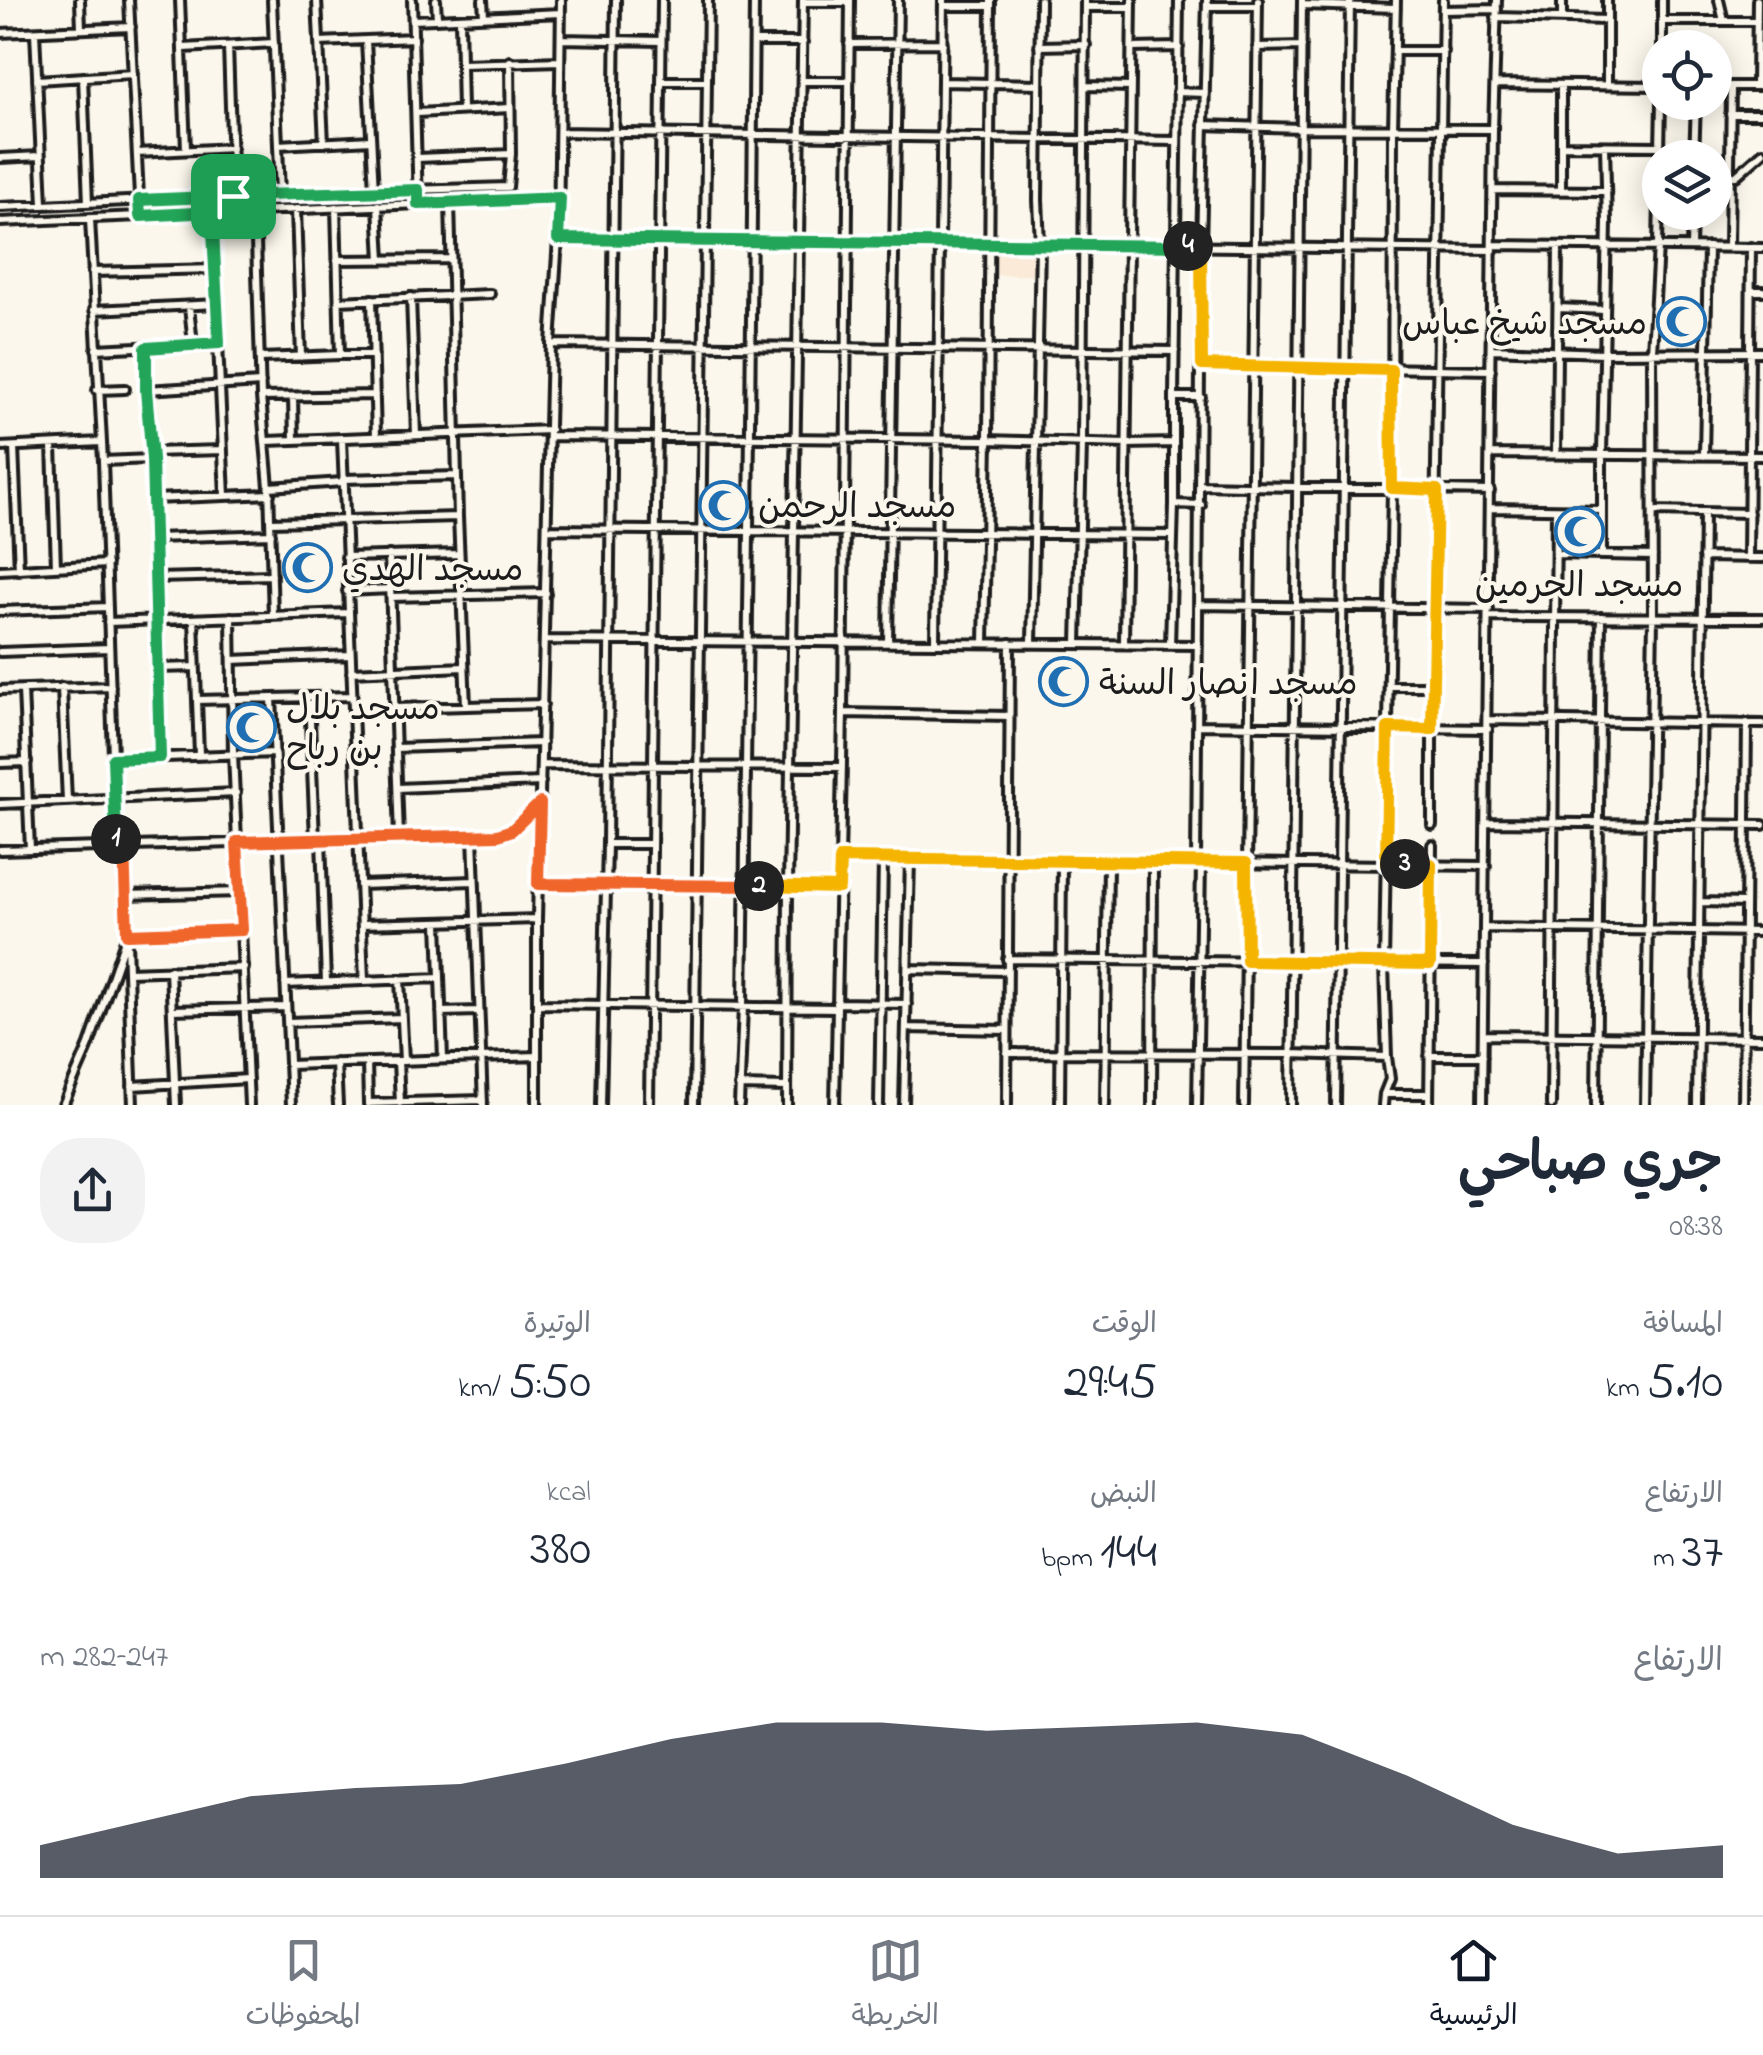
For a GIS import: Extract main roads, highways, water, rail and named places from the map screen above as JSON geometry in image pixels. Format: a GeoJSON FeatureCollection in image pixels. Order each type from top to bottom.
{"type":"FeatureCollection","features":[{"type":"Feature","properties":{"kind":"place","name":"مسجد شيخ عباس"},"geometry":{"type":"Point","coordinates":[1682,322]}},
{"type":"Feature","properties":{"kind":"place","name":"مسجد الرحمن"},"geometry":{"type":"Point","coordinates":[723,505]}},
{"type":"Feature","properties":{"kind":"place","name":"مسجد الحرمين"},"geometry":{"type":"Point","coordinates":[1579,532]}},
{"type":"Feature","properties":{"kind":"place","name":"مسجد الهدي"},"geometry":{"type":"Point","coordinates":[307,568]}},
{"type":"Feature","properties":{"kind":"place","name":"مسجد انصار السنة"},"geometry":{"type":"Point","coordinates":[1064,682]}},
{"type":"Feature","properties":{"kind":"place","name":"مسجد بلال بن رباح"},"geometry":{"type":"Point","coordinates":[251,727]}}]}
